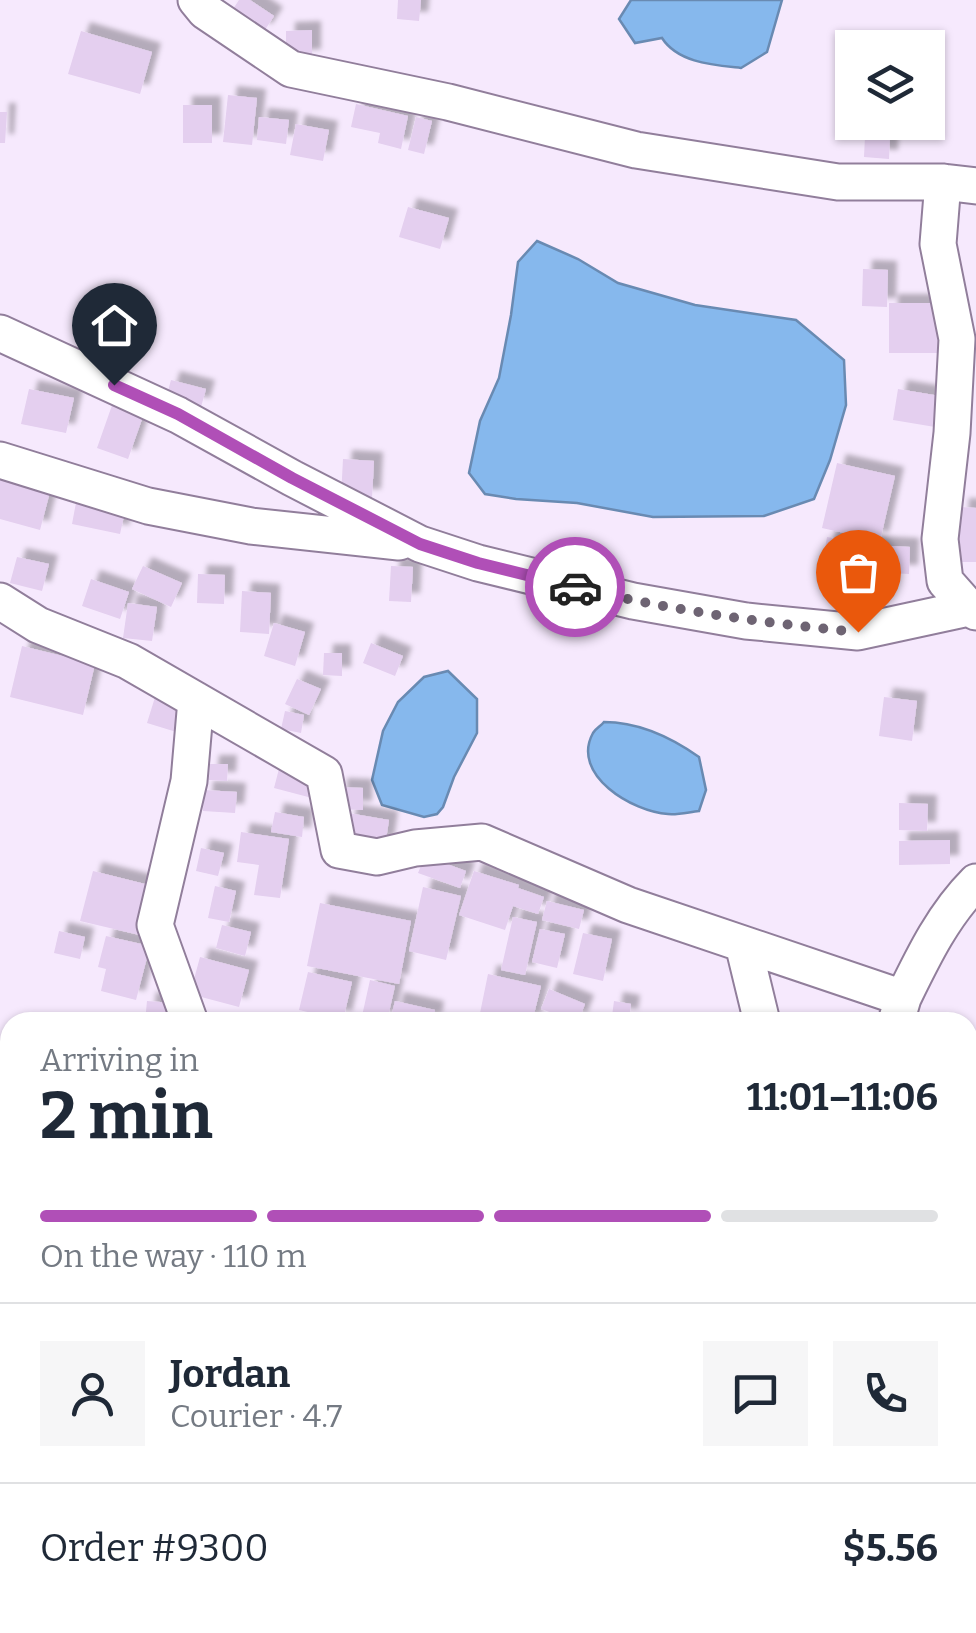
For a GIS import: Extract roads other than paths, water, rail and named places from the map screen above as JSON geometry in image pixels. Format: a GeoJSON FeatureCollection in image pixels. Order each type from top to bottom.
{"type":"FeatureCollection","features":[{"type":"Feature","properties":{"kind":"street"},"geometry":{"type":"LineString","coordinates":[[196,0],[291,70],[448,102],[636,150],[838,182],[960,184],[938,244],[956,339],[952,432],[940,538],[945,581],[972,610]]}},
{"type":"Feature","properties":{"kind":"street"},"geometry":{"type":"LineString","coordinates":[[0,334],[178,414],[420,544],[478,563],[632,601],[746,621],[858,632],[972,610]]}},
{"type":"Feature","properties":{"kind":"street"},"geometry":{"type":"LineString","coordinates":[[0,460],[165,509],[250,526],[420,544]]}},
{"type":"Feature","properties":{"kind":"street"},"geometry":{"type":"LineString","coordinates":[[0,601],[38,625],[128,661],[324,774],[339,850],[377,857],[414,848],[482,842],[899,1010],[926,950],[961,897],[976,882]]}},
{"type":"Feature","properties":{"kind":"street"},"geometry":{"type":"LineString","coordinates":[[186,1012],[155,924],[189,781],[196,700]]}},
{"type":"Feature","properties":{"kind":"street"},"geometry":{"type":"LineString","coordinates":[[743,944],[760,1012]]}},
{"type":"Feature","properties":{"kind":"water"},"geometry":{"type":"Polygon","coordinates":[[[631,0],[782,0],[767,52],[741,68],[687,58],[662,38],[635,43],[619,19],[631,0]]]}},
{"type":"Feature","properties":{"kind":"water"},"geometry":{"type":"Polygon","coordinates":[[[537,241],[618,283],[695,305],[796,320],[844,360],[846,405],[814,499],[764,516],[653,517],[577,503],[485,494],[469,473],[480,421],[499,378],[518,262],[537,241]]]}},
{"type":"Feature","properties":{"kind":"water"},"geometry":{"type":"Polygon","coordinates":[[[448,671],[477,699],[477,733],[443,807],[437,814],[424,817],[382,805],[372,780],[383,731],[398,702],[424,677],[448,671]]]}},
{"type":"Feature","properties":{"kind":"water"},"geometry":{"type":"Polygon","coordinates":[[[604,722],[654,732],[699,757],[706,790],[699,811],[654,812],[623,799],[597,777],[588,748],[593,733],[604,722]]]}}]}
